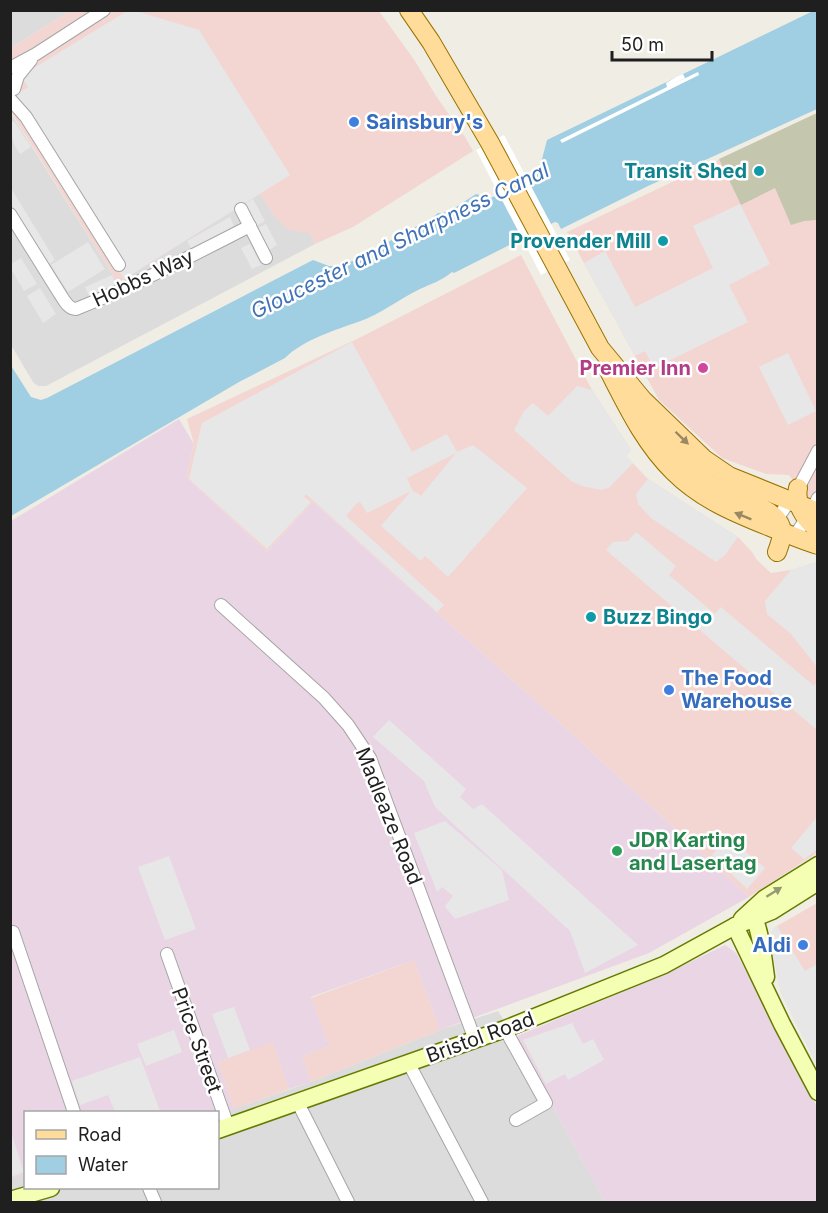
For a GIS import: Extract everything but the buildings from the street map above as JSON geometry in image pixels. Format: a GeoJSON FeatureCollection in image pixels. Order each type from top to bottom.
{"type":"FeatureCollection","features":[{"type":"Feature","properties":{"kind":"main road"},"geometry":{"type":"LineString","coordinates":[[409,10],[490,143],[600,348],[616,368],[644,400],[704,459],[729,476],[807,507]]}},
{"type":"Feature","properties":{"kind":"main road"},"geometry":{"type":"LineString","coordinates":[[419,10],[430,42]]}},
{"type":"Feature","properties":{"kind":"main road"},"geometry":{"type":"LineString","coordinates":[[600,348],[600,354],[636,420],[653,447],[674,472],[708,500],[737,514],[818,545]]}},
{"type":"Feature","properties":{"kind":"main road"},"geometry":{"type":"LineString","coordinates":[[616,368],[647,417],[679,458],[717,488],[771,513],[781,529],[777,552]]}},
{"type":"Feature","properties":{"kind":"street"},"geometry":{"type":"LineString","coordinates":[[10,68],[104,10]]}},
{"type":"Feature","properties":{"kind":"street"},"geometry":{"type":"LineString","coordinates":[[36,54],[18,76],[12,91],[119,266]]}},
{"type":"Feature","properties":{"kind":"street"},"geometry":{"type":"LineString","coordinates":[[241,209],[266,258]]}},
{"type":"Feature","properties":{"kind":"street","name":"Hobbs Way"},"geometry":{"type":"LineString","coordinates":[[10,214],[67,305],[72,309],[158,272],[250,226]]}},
{"type":"Feature","properties":{"kind":"street"},"geometry":{"type":"LineString","coordinates":[[781,529],[807,507],[818,451]]}},
{"type":"Feature","properties":{"kind":"street"},"geometry":{"type":"LineString","coordinates":[[781,529],[807,507]]}},
{"type":"Feature","properties":{"kind":"street","name":"Madleaze Road"},"geometry":{"type":"LineString","coordinates":[[221,605],[324,698],[348,725],[370,758],[475,1040]]}},
{"type":"Feature","properties":{"kind":"street","name":"Bristol Road"},"geometry":{"type":"LineString","coordinates":[[753,914],[765,898],[818,865]]}},
{"type":"Feature","properties":{"kind":"street","name":"Bristol Road"},"geometry":{"type":"LineString","coordinates":[[223,1128],[505,1029],[664,965],[753,914],[777,907],[818,882]]}},
{"type":"Feature","properties":{"kind":"street"},"geometry":{"type":"LineString","coordinates":[[753,914],[768,993]]}},
{"type":"Feature","properties":{"kind":"street"},"geometry":{"type":"LineString","coordinates":[[735,926],[818,1092]]}},
{"type":"Feature","properties":{"kind":"street"},"geometry":{"type":"LineString","coordinates":[[13,932],[73,1111]]}},
{"type":"Feature","properties":{"kind":"street","name":"Price Street"},"geometry":{"type":"LineString","coordinates":[[167,954],[218,1111]]}},
{"type":"Feature","properties":{"kind":"street"},"geometry":{"type":"LineString","coordinates":[[505,1029],[546,1103],[516,1120]]}},
{"type":"Feature","properties":{"kind":"street"},"geometry":{"type":"LineString","coordinates":[[408,1062],[482,1203]]}},
{"type":"Feature","properties":{"kind":"street"},"geometry":{"type":"LineString","coordinates":[[297,1101],[345,1202]]}},
{"type":"Feature","properties":{"kind":"street"},"geometry":{"type":"LineString","coordinates":[[10,1200],[48,1189]]}},
{"type":"Feature","properties":{"kind":"street"},"geometry":{"type":"LineString","coordinates":[[149,1189],[155,1203]]}},
{"type":"Feature","properties":{"kind":"shaded area"},"geometry":{"type":"Polygon","coordinates":[[[11,11],[70,11],[11,48],[11,11]]]}},
{"type":"Feature","properties":{"kind":"shaded area"},"geometry":{"type":"Polygon","coordinates":[[[70,11],[379,11],[415,61],[473,151],[353,227],[315,244],[311,234],[287,229],[276,218],[260,194],[118,283],[11,112],[11,48],[70,11]]]}},
{"type":"Feature","properties":{"kind":"shaded area"},"geometry":{"type":"Polygon","coordinates":[[[127,11],[136,11],[199,30],[290,175],[124,279],[11,98],[28,87],[21,76],[127,11]]]}},
{"type":"Feature","properties":{"kind":"shaded area"},"geometry":{"type":"Polygon","coordinates":[[[10,112],[118,283],[260,193],[276,218],[311,234],[315,244],[46,386],[38,386],[33,382],[11,345],[10,112]]]}},
{"type":"Feature","properties":{"kind":"shaded area"},"geometry":{"type":"Polygon","coordinates":[[[817,113],[817,512],[789,475],[766,474],[722,458],[659,400],[567,232],[817,113]]]}},
{"type":"Feature","properties":{"kind":"shaded area"},"geometry":{"type":"Polygon","coordinates":[[[817,113],[817,220],[791,225],[775,188],[741,205],[719,159],[817,113]]]}},
{"type":"Feature","properties":{"kind":"shaded area"},"geometry":{"type":"Polygon","coordinates":[[[14,121],[31,147],[20,154],[11,134],[11,123],[14,121]]]}},
{"type":"Feature","properties":{"kind":"shaded area"},"geometry":{"type":"Polygon","coordinates":[[[11,188],[55,260],[47,265],[11,207],[11,188]]]}},
{"type":"Feature","properties":{"kind":"shaded area"},"geometry":{"type":"Polygon","coordinates":[[[253,199],[265,221],[256,226],[245,204],[253,199]]]}},
{"type":"Feature","properties":{"kind":"shaded area"},"geometry":{"type":"Polygon","coordinates":[[[740,204],[770,264],[729,285],[748,322],[654,368],[645,351],[635,356],[584,263],[605,251],[635,307],[713,268],[693,226],[740,204]]]}},
{"type":"Feature","properties":{"kind":"shaded area"},"geometry":{"type":"Polygon","coordinates":[[[230,217],[234,226],[192,250],[187,241],[230,217]]]}},
{"type":"Feature","properties":{"kind":"shaded area"},"geometry":{"type":"Polygon","coordinates":[[[266,224],[277,245],[269,250],[258,228],[266,224]]]}},
{"type":"Feature","properties":{"kind":"shaded area"},"geometry":{"type":"Polygon","coordinates":[[[88,242],[105,269],[68,292],[51,265],[88,242]]]}},
{"type":"Feature","properties":{"kind":"shaded area"},"geometry":{"type":"Polygon","coordinates":[[[250,244],[261,265],[252,269],[241,248],[250,244]]]}},
{"type":"Feature","properties":{"kind":"shaded area"},"geometry":{"type":"Polygon","coordinates":[[[521,255],[592,390],[631,450],[626,456],[648,479],[738,537],[771,573],[817,562],[817,853],[749,897],[558,721],[313,502],[267,552],[186,477],[194,444],[187,419],[359,338],[521,255]]]}},
{"type":"Feature","properties":{"kind":"shaded area"},"geometry":{"type":"Polygon","coordinates":[[[21,258],[37,284],[24,291],[11,269],[11,264],[21,258]]]}},
{"type":"Feature","properties":{"kind":"shaded area"},"geometry":{"type":"Polygon","coordinates":[[[112,275],[116,284],[89,296],[85,287],[112,275]]]}},
{"type":"Feature","properties":{"kind":"shaded area"},"geometry":{"type":"Polygon","coordinates":[[[40,288],[56,314],[43,323],[27,296],[40,288]]]}},
{"type":"Feature","properties":{"kind":"shaded area"},"geometry":{"type":"Polygon","coordinates":[[[352,342],[412,452],[447,434],[457,452],[473,445],[527,488],[448,577],[425,556],[421,561],[381,526],[411,491],[367,513],[360,502],[346,516],[444,605],[437,612],[306,494],[304,497],[311,502],[267,549],[189,479],[202,423],[352,342]],[[456,453],[407,478],[412,490],[421,496],[456,453]]]}},
{"type":"Feature","properties":{"kind":"shaded area"},"geometry":{"type":"Polygon","coordinates":[[[788,353],[816,411],[788,425],[759,367],[788,353]]]}},
{"type":"Feature","properties":{"kind":"shaded area"},"geometry":{"type":"Polygon","coordinates":[[[577,386],[592,390],[631,450],[626,456],[633,463],[610,487],[602,490],[571,481],[514,430],[524,411],[533,403],[548,416],[577,386]]]}},
{"type":"Feature","properties":{"kind":"shaded area"},"geometry":{"type":"Polygon","coordinates":[[[179,419],[194,444],[186,477],[267,552],[313,502],[558,721],[749,897],[649,953],[440,1030],[414,960],[311,997],[329,1046],[302,1056],[311,1082],[289,1089],[273,1042],[218,1062],[234,1109],[219,1114],[219,1111],[24,1111],[24,1174],[11,1179],[11,521],[179,419]]]}},
{"type":"Feature","properties":{"kind":"shaded area"},"geometry":{"type":"Polygon","coordinates":[[[648,479],[738,537],[725,555],[716,562],[651,518],[638,504],[636,494],[648,479]]]}},
{"type":"Feature","properties":{"kind":"shaded area"},"geometry":{"type":"Polygon","coordinates":[[[636,532],[676,566],[669,575],[715,614],[721,607],[814,686],[817,682],[817,730],[606,550],[613,542],[628,541],[636,532]]]}},
{"type":"Feature","properties":{"kind":"shaded area"},"geometry":{"type":"Polygon","coordinates":[[[818,562],[817,667],[791,634],[767,614],[765,601],[791,570],[818,562]]]}},
{"type":"Feature","properties":{"kind":"shaded area"},"geometry":{"type":"Polygon","coordinates":[[[389,720],[466,789],[460,797],[473,809],[482,804],[638,945],[585,973],[570,931],[435,807],[424,781],[373,737],[389,720]]]}},
{"type":"Feature","properties":{"kind":"shaded area"},"geometry":{"type":"Polygon","coordinates":[[[817,817],[817,850],[804,859],[791,848],[817,817]]]}},
{"type":"Feature","properties":{"kind":"shaded area"},"geometry":{"type":"Polygon","coordinates":[[[445,821],[502,870],[509,900],[455,919],[446,908],[445,906],[453,896],[442,887],[437,892],[414,833],[445,821]]]}},
{"type":"Feature","properties":{"kind":"shaded area"},"geometry":{"type":"Polygon","coordinates":[[[728,837],[765,868],[747,889],[712,855],[728,837]]]}},
{"type":"Feature","properties":{"kind":"shaded area"},"geometry":{"type":"Polygon","coordinates":[[[169,856],[196,929],[165,940],[138,867],[169,856]]]}},
{"type":"Feature","properties":{"kind":"shaded area"},"geometry":{"type":"Polygon","coordinates":[[[817,903],[817,1065],[781,993],[770,937],[777,926],[817,903]]]}},
{"type":"Feature","properties":{"kind":"shaded area"},"geometry":{"type":"Polygon","coordinates":[[[777,926],[805,971],[817,964],[817,1065],[781,993],[770,937],[777,926]]]}},
{"type":"Feature","properties":{"kind":"shaded area"},"geometry":{"type":"Polygon","coordinates":[[[725,945],[736,953],[817,1107],[817,1202],[605,1202],[515,1037],[666,974],[725,945]]]}},
{"type":"Feature","properties":{"kind":"shaded area"},"geometry":{"type":"Polygon","coordinates":[[[414,960],[440,1030],[311,1082],[302,1056],[329,1046],[311,998],[414,960]]]}},
{"type":"Feature","properties":{"kind":"shaded area"},"geometry":{"type":"Polygon","coordinates":[[[234,1007],[250,1050],[228,1058],[212,1014],[234,1007]]]}},
{"type":"Feature","properties":{"kind":"shaded area"},"geometry":{"type":"Polygon","coordinates":[[[498,1011],[515,1037],[605,1202],[11,1202],[10,1179],[24,1174],[24,1189],[219,1189],[219,1114],[311,1082],[440,1030],[498,1011]]]}},
{"type":"Feature","properties":{"kind":"shaded area"},"geometry":{"type":"Polygon","coordinates":[[[572,1023],[583,1044],[593,1039],[604,1060],[568,1080],[565,1074],[546,1084],[523,1040],[572,1023]]]}},
{"type":"Feature","properties":{"kind":"shaded area"},"geometry":{"type":"Polygon","coordinates":[[[174,1030],[182,1052],[146,1066],[137,1044],[174,1030]]]}},
{"type":"Feature","properties":{"kind":"shaded area"},"geometry":{"type":"Polygon","coordinates":[[[273,1041],[289,1089],[234,1109],[218,1062],[273,1041]]]}},
{"type":"Feature","properties":{"kind":"shaded area"},"geometry":{"type":"Polygon","coordinates":[[[140,1057],[160,1111],[115,1111],[108,1095],[80,1105],[72,1081],[140,1057]]]}},
{"type":"Feature","properties":{"kind":"shaded area"},"geometry":{"type":"Polygon","coordinates":[[[11,1132],[24,1172],[10,1177],[11,1132]]]}},
{"type":"Feature","properties":{"kind":"water","name":"Gloucester and Sharpness Canal"},"geometry":{"type":"Polygon","coordinates":[[[817,11],[817,109],[648,186],[561,229],[555,222],[452,272],[374,315],[310,341],[285,358],[239,382],[11,516],[10,364],[31,397],[41,400],[47,398],[313,260],[329,266],[353,261],[438,213],[453,209],[476,194],[491,198],[536,174],[547,140],[817,11]]]}},
{"type":"Feature","properties":{"kind":"pier"},"geometry":{"type":"Polygon","coordinates":[[[698,72],[699,75],[562,143],[560,140],[667,87],[666,83],[678,76],[683,74],[685,78],[671,85],[698,72]]]}},
{"type":"Feature","properties":{"kind":"pier"},"geometry":{"type":"Polygon","coordinates":[[[504,135],[570,260],[541,275],[476,150],[504,135]]]}},
{"type":"Feature","properties":{"kind":"place","name":"Sainsbury's"},"geometry":{"type":"Point","coordinates":[354,122]}},
{"type":"Feature","properties":{"kind":"place","name":"Transit Shed"},"geometry":{"type":"Point","coordinates":[759,171]}},
{"type":"Feature","properties":{"kind":"place","name":"Provender Mill"},"geometry":{"type":"Point","coordinates":[663,241]}},
{"type":"Feature","properties":{"kind":"place","name":"Premier Inn"},"geometry":{"type":"Point","coordinates":[703,368]}},
{"type":"Feature","properties":{"kind":"place","name":"Buzz Bingo"},"geometry":{"type":"Point","coordinates":[591,617]}},
{"type":"Feature","properties":{"kind":"place","name":"The Food Warehouse"},"geometry":{"type":"Point","coordinates":[669,690]}},
{"type":"Feature","properties":{"kind":"place","name":"JDR Karting and Lasertag"},"geometry":{"type":"Point","coordinates":[617,851]}},
{"type":"Feature","properties":{"kind":"place","name":"Aldi"},"geometry":{"type":"Point","coordinates":[803,945]}}]}
